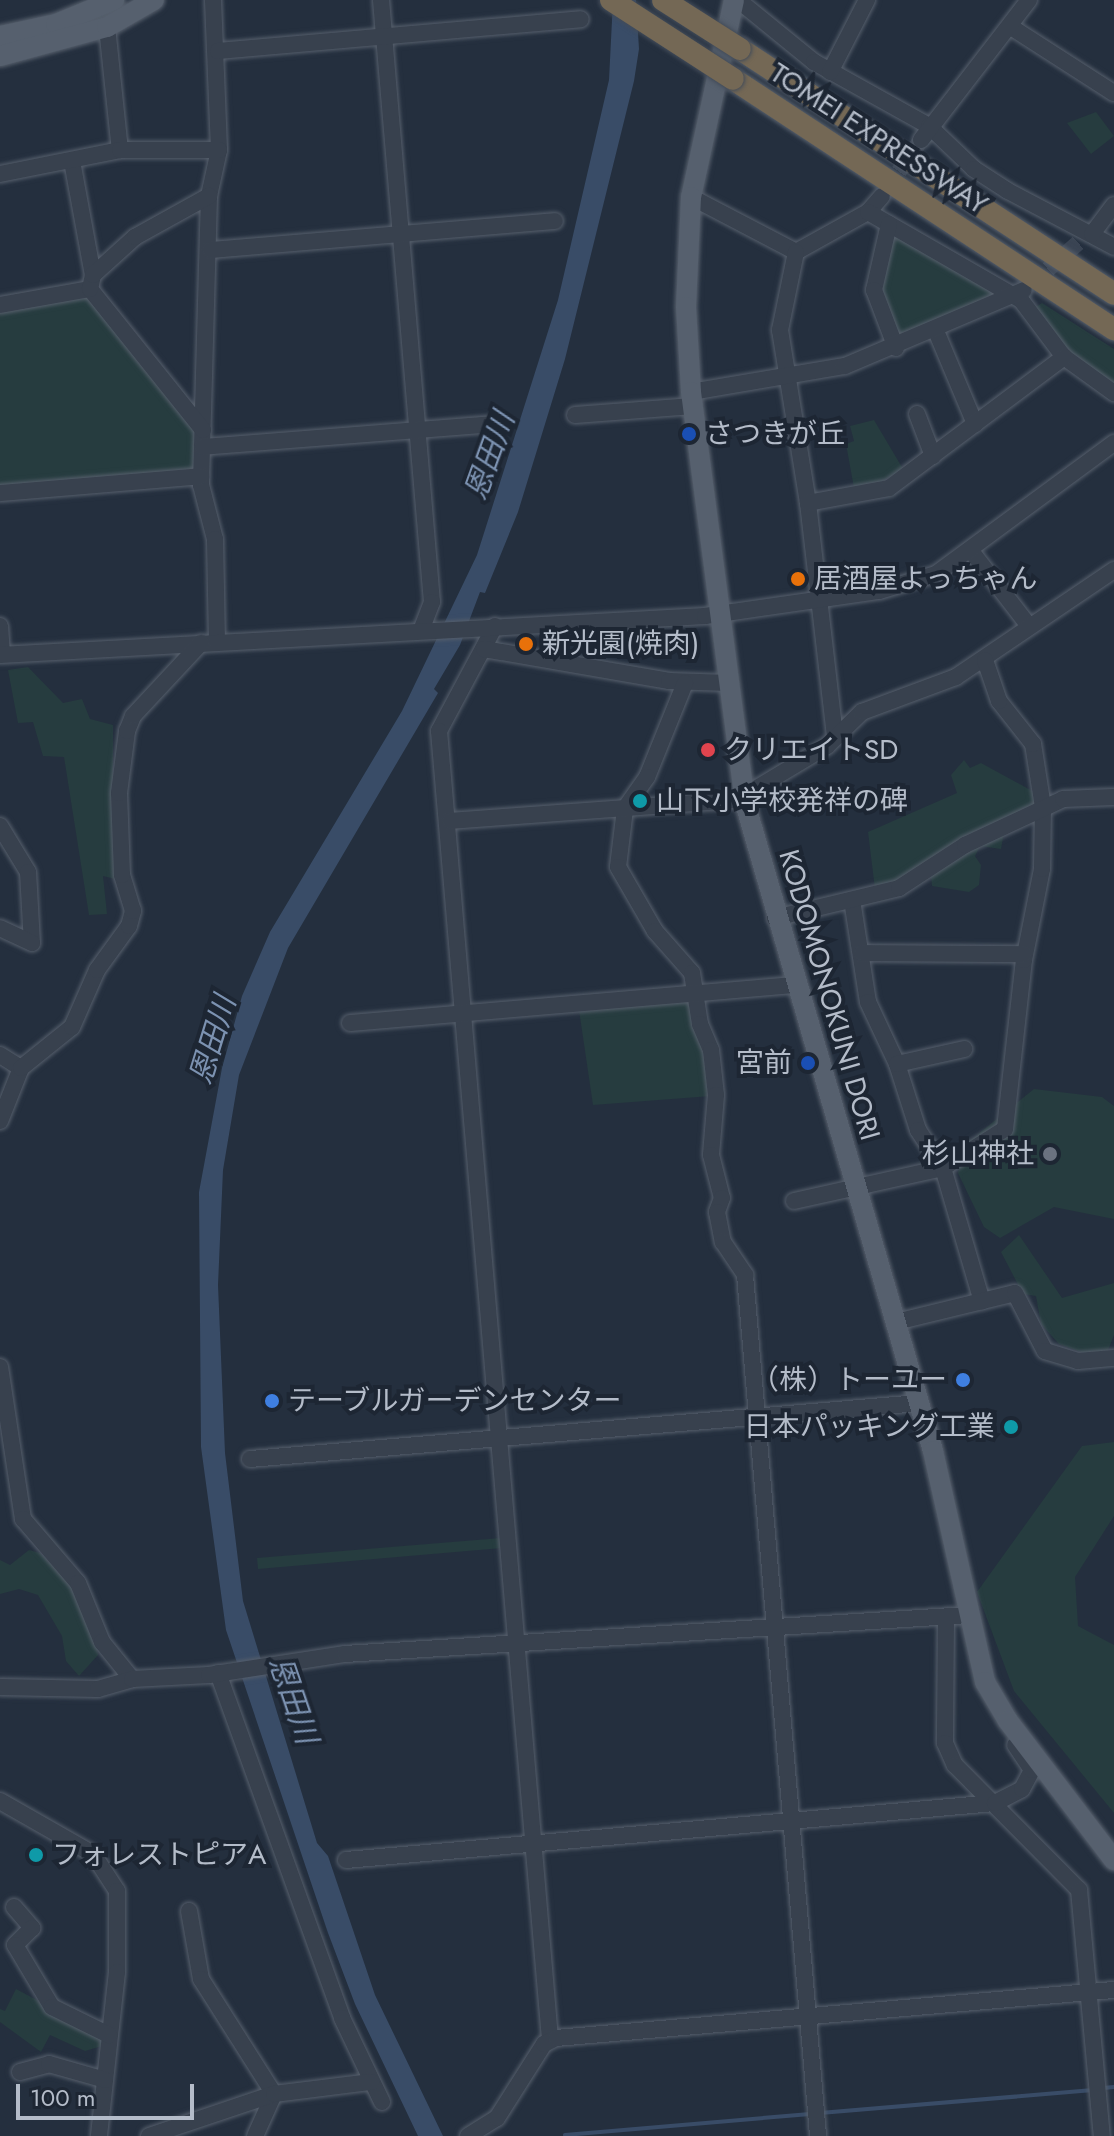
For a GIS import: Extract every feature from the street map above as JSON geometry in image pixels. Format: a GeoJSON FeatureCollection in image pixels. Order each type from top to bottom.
{"type":"FeatureCollection","features":[{"type":"Feature","properties":{"kind":"highway","name":"TOMEI EXPRESSWAY"},"geometry":{"type":"LineString","coordinates":[[611,0],[1114,329]]}},
{"type":"Feature","properties":{"kind":"highway","name":"TOMEI EXPRESSWAY"},"geometry":{"type":"LineString","coordinates":[[663,0],[1114,294]]}},
{"type":"Feature","properties":{"kind":"main road"},"geometry":{"type":"LineString","coordinates":[[0,56],[107,27],[154,0]]}},
{"type":"Feature","properties":{"kind":"main road","name":"KODOMONOKUNI DORI"},"geometry":{"type":"LineString","coordinates":[[736,0],[691,197],[686,257],[692,399],[744,795],[775,918],[919,1403],[985,1682],[1008,1721],[1114,1860]]}},
{"type":"Feature","properties":{"kind":"main road"},"geometry":{"type":"LineString","coordinates":[[0,36],[56,24],[108,2]]}},
{"type":"Feature","properties":{"kind":"street"},"geometry":{"type":"LineString","coordinates":[[0,1121],[21,1068],[72,1027],[97,970],[129,926],[133,911],[122,875],[119,793],[127,731],[133,716],[209,642],[215,539],[201,476],[210,250],[209,196],[219,150],[218,51],[213,0]]}},
{"type":"Feature","properties":{"kind":"street"},"geometry":{"type":"LineString","coordinates":[[381,0],[432,602],[424,629]]}},
{"type":"Feature","properties":{"kind":"street"},"geometry":{"type":"LineString","coordinates":[[736,0],[830,72],[925,133],[974,169],[1086,236],[1092,234],[1114,205]]}},
{"type":"Feature","properties":{"kind":"street"},"geometry":{"type":"LineString","coordinates":[[925,133],[1011,27],[1029,0]]}},
{"type":"Feature","properties":{"kind":"street"},"geometry":{"type":"LineString","coordinates":[[830,72],[861,3]]}},
{"type":"Feature","properties":{"kind":"street"},"geometry":{"type":"LineString","coordinates":[[218,51],[581,19]]}},
{"type":"Feature","properties":{"kind":"street"},"geometry":{"type":"LineString","coordinates":[[107,27],[120,150]]}},
{"type":"Feature","properties":{"kind":"street"},"geometry":{"type":"LineString","coordinates":[[1011,27],[1112,88]]}},
{"type":"Feature","properties":{"kind":"street"},"geometry":{"type":"LineString","coordinates":[[0,174],[120,150],[219,150]]}},
{"type":"Feature","properties":{"kind":"street"},"geometry":{"type":"LineString","coordinates":[[72,161],[92,282],[203,430]]}},
{"type":"Feature","properties":{"kind":"street"},"geometry":{"type":"LineString","coordinates":[[0,305],[92,282],[135,237],[209,196]]}},
{"type":"Feature","properties":{"kind":"street"},"geometry":{"type":"LineString","coordinates":[[835,736],[808,503],[784,375],[780,318],[796,252],[868,212],[882,196]]}},
{"type":"Feature","properties":{"kind":"street"},"geometry":{"type":"LineString","coordinates":[[691,197],[796,252]]}},
{"type":"Feature","properties":{"kind":"street"},"geometry":{"type":"LineString","coordinates":[[868,212],[1020,294],[1064,357],[1114,393]]}},
{"type":"Feature","properties":{"kind":"street"},"geometry":{"type":"LineString","coordinates":[[210,250],[400,231],[555,221]]}},
{"type":"Feature","properties":{"kind":"street"},"geometry":{"type":"LineString","coordinates":[[889,224],[874,290],[896,348]]}},
{"type":"Feature","properties":{"kind":"street"},"geometry":{"type":"LineString","coordinates":[[1092,234],[1114,247]]}},
{"type":"Feature","properties":{"kind":"street"},"geometry":{"type":"LineString","coordinates":[[575,415],[692,399],[784,375],[845,366],[896,348],[1020,294]]}},
{"type":"Feature","properties":{"kind":"street"},"geometry":{"type":"LineString","coordinates":[[936,331],[975,424]]}},
{"type":"Feature","properties":{"kind":"street"},"geometry":{"type":"LineString","coordinates":[[808,503],[889,488],[1064,357]]}},
{"type":"Feature","properties":{"kind":"street"},"geometry":{"type":"LineString","coordinates":[[917,414],[933,456]]}},
{"type":"Feature","properties":{"kind":"street"},"geometry":{"type":"LineString","coordinates":[[202,447],[496,424]]}},
{"type":"Feature","properties":{"kind":"street"},"geometry":{"type":"LineString","coordinates":[[0,626],[1,654],[720,615],[820,601],[914,583],[971,551],[1114,443]]}},
{"type":"Feature","properties":{"kind":"street"},"geometry":{"type":"LineString","coordinates":[[0,493],[201,476]]}},
{"type":"Feature","properties":{"kind":"street"},"geometry":{"type":"LineString","coordinates":[[971,551],[1029,626]]}},
{"type":"Feature","properties":{"kind":"street"},"geometry":{"type":"LineString","coordinates":[[450,821],[737,800],[759,791],[876,705],[956,677],[985,660],[1029,626],[1114,570]]}},
{"type":"Feature","properties":{"kind":"street"},"geometry":{"type":"LineString","coordinates":[[468,2136],[501,2113],[550,2040],[514,1645],[450,821],[439,731],[484,649],[490,626]]}},
{"type":"Feature","properties":{"kind":"street"},"geometry":{"type":"LineString","coordinates":[[484,649],[685,683],[729,683]]}},
{"type":"Feature","properties":{"kind":"street"},"geometry":{"type":"LineString","coordinates":[[794,1201],[943,1168],[1005,1129],[1024,954],[1038,904],[1043,807],[1033,744],[999,701],[985,660]]}},
{"type":"Feature","properties":{"kind":"street"},"geometry":{"type":"LineString","coordinates":[[685,683],[647,777],[625,809],[619,871],[655,931],[686,963],[697,994],[716,1095],[711,1155],[722,1198],[717,1212],[723,1242],[745,1275],[818,2136]]}},
{"type":"Feature","properties":{"kind":"street"},"geometry":{"type":"LineString","coordinates":[[775,918],[899,888],[965,845],[1043,807],[1081,796],[1114,797]]}},
{"type":"Feature","properties":{"kind":"street"},"geometry":{"type":"LineString","coordinates":[[0,826],[28,872],[32,943],[0,928]]}},
{"type":"Feature","properties":{"kind":"street"},"geometry":{"type":"LineString","coordinates":[[852,900],[868,1002],[897,1064],[918,1130],[943,1168],[982,1301]]}},
{"type":"Feature","properties":{"kind":"street"},"geometry":{"type":"LineString","coordinates":[[862,953],[1024,954]]}},
{"type":"Feature","properties":{"kind":"street"},"geometry":{"type":"LineString","coordinates":[[350,1023],[797,985]]}},
{"type":"Feature","properties":{"kind":"street"},"geometry":{"type":"LineString","coordinates":[[897,1064],[964,1049]]}},
{"type":"Feature","properties":{"kind":"street"},"geometry":{"type":"LineString","coordinates":[[0,1055],[21,1068]]}},
{"type":"Feature","properties":{"kind":"street"},"geometry":{"type":"LineString","coordinates":[[896,1322],[1015,1293],[1052,1355],[1078,1361],[1114,1358]]}},
{"type":"Feature","properties":{"kind":"street"},"geometry":{"type":"LineString","coordinates":[[0,1367],[23,1519],[78,1583],[102,1642],[132,1679]]}},
{"type":"Feature","properties":{"kind":"street"},"geometry":{"type":"LineString","coordinates":[[250,1459],[919,1403]]}},
{"type":"Feature","properties":{"kind":"street"},"geometry":{"type":"LineString","coordinates":[[0,1687],[74,1690],[117,1687],[132,1679],[220,1673],[345,1654],[773,1630],[969,1615]]}},
{"type":"Feature","properties":{"kind":"street"},"geometry":{"type":"LineString","coordinates":[[946,1618],[945,1743],[955,1765],[1079,1890],[1102,2136]]}},
{"type":"Feature","properties":{"kind":"street"},"geometry":{"type":"LineString","coordinates":[[220,1673],[261,1806],[371,2082],[382,2102]]}},
{"type":"Feature","properties":{"kind":"street"},"geometry":{"type":"LineString","coordinates":[[346,1860],[995,1803],[1022,1789],[1032,1770],[1011,1740],[1008,1721]]}},
{"type":"Feature","properties":{"kind":"street"},"geometry":{"type":"LineString","coordinates":[[0,1801],[93,1854],[117,1891],[117,1972],[99,2136]]}},
{"type":"Feature","properties":{"kind":"street"},"geometry":{"type":"LineString","coordinates":[[14,1907],[32,1928],[15,1945],[52,2007],[109,2035]]}},
{"type":"Feature","properties":{"kind":"street"},"geometry":{"type":"LineString","coordinates":[[189,1911],[201,1979],[274,2094]]}},
{"type":"Feature","properties":{"kind":"street"},"geometry":{"type":"LineString","coordinates":[[550,2040],[1114,1990]]}},
{"type":"Feature","properties":{"kind":"street"},"geometry":{"type":"LineString","coordinates":[[20,2072],[49,2064],[105,2080]]}},
{"type":"Feature","properties":{"kind":"street"},"geometry":{"type":"LineString","coordinates":[[149,2136],[274,2094],[371,2082]]}},
{"type":"Feature","properties":{"kind":"street"},"geometry":{"type":"LineString","coordinates":[[255,2136],[274,2094]]}},
{"type":"Feature","properties":{"kind":"green space"},"geometry":{"type":"Polygon","coordinates":[[[1096,112],[1114,136],[1091,154],[1067,123],[1096,112]]]}},
{"type":"Feature","properties":{"kind":"green space"},"geometry":{"type":"Polygon","coordinates":[[[894,231],[1005,294],[897,344],[878,290],[894,231]]]}},
{"type":"Feature","properties":{"kind":"green space"},"geometry":{"type":"Polygon","coordinates":[[[88,296],[196,433],[195,468],[191,473],[0,488],[0,313],[88,296]]]}},
{"type":"Feature","properties":{"kind":"green space"},"geometry":{"type":"Polygon","coordinates":[[[1042,303],[1114,349],[1114,383],[1067,350],[1036,307],[1042,303]]]}},
{"type":"Feature","properties":{"kind":"green space"},"geometry":{"type":"Polygon","coordinates":[[[874,420],[903,469],[877,484],[854,488],[846,444],[854,441],[850,426],[874,420]]]}},
{"type":"Feature","properties":{"kind":"green space"},"geometry":{"type":"Polygon","coordinates":[[[28,667],[63,703],[82,699],[90,719],[113,725],[113,844],[119,847],[115,879],[103,876],[107,914],[89,915],[64,757],[43,756],[33,722],[18,723],[8,670],[28,667]]]}},
{"type":"Feature","properties":{"kind":"green space"},"geometry":{"type":"Polygon","coordinates":[[[964,760],[970,768],[981,763],[1036,793],[1038,804],[907,878],[875,889],[868,832],[957,793],[951,775],[964,760]]]}},
{"type":"Feature","properties":{"kind":"green space"},"geometry":{"type":"Polygon","coordinates":[[[1004,832],[1001,849],[980,846],[975,856],[981,865],[979,885],[969,892],[932,886],[931,876],[957,858],[1004,832]]]}},
{"type":"Feature","properties":{"kind":"green space"},"geometry":{"type":"Polygon","coordinates":[[[693,1000],[711,1096],[593,1105],[579,1010],[693,1000]]]}},
{"type":"Feature","properties":{"kind":"green space"},"geometry":{"type":"Polygon","coordinates":[[[1034,1089],[1102,1097],[1114,1106],[1114,1219],[1054,1207],[1000,1238],[984,1227],[958,1173],[967,1143],[1034,1089]]]}},
{"type":"Feature","properties":{"kind":"green space"},"geometry":{"type":"Polygon","coordinates":[[[1019,1235],[1062,1298],[1114,1283],[1114,1335],[1108,1350],[1087,1354],[1059,1344],[1041,1324],[1036,1296],[1023,1294],[1001,1252],[1019,1235]]]}},
{"type":"Feature","properties":{"kind":"green space"},"geometry":{"type":"Polygon","coordinates":[[[1114,1442],[1114,1516],[1075,1577],[1078,1626],[1114,1645],[1114,1813],[1014,1691],[977,1592],[1082,1446],[1114,1442]]]}},
{"type":"Feature","properties":{"kind":"green space"},"geometry":{"type":"Polygon","coordinates":[[[501,1538],[502,1548],[258,1569],[257,1558],[501,1538]]]}},
{"type":"Feature","properties":{"kind":"green space"},"geometry":{"type":"Polygon","coordinates":[[[29,1550],[40,1553],[74,1587],[96,1640],[98,1655],[79,1676],[66,1661],[62,1636],[38,1595],[19,1589],[0,1594],[0,1560],[10,1565],[29,1550]]]}},
{"type":"Feature","properties":{"kind":"green space"},"geometry":{"type":"Polygon","coordinates":[[[16,1989],[106,2037],[105,2045],[85,2051],[50,2035],[41,2052],[0,2022],[0,2009],[5,2011],[16,1989]]]}},
{"type":"Feature","properties":{"kind":"water"},"geometry":{"type":"Polygon","coordinates":[[[613,0],[636,0],[639,49],[634,81],[565,359],[518,512],[485,593],[480,592],[460,645],[434,689],[438,693],[288,948],[239,1075],[223,1170],[218,1285],[225,1453],[243,1601],[317,1843],[328,1856],[375,1995],[443,2136],[418,2136],[355,2004],[328,1933],[226,1630],[201,1447],[199,1192],[222,1068],[242,996],[270,932],[402,711],[477,555],[558,300],[609,80],[613,0]]]}},
{"type":"Feature","properties":{"kind":"waterway"},"geometry":{"type":"LineString","coordinates":[[1103,2088],[1114,2087]]}},
{"type":"Feature","properties":{"kind":"waterway"},"geometry":{"type":"LineString","coordinates":[[820,2113],[1093,2090]]}},
{"type":"Feature","properties":{"kind":"waterway"},"geometry":{"type":"LineString","coordinates":[[565,2135],[810,2114]]}},
{"type":"Feature","properties":{"kind":"tunnel"},"geometry":{"type":"LineString","coordinates":[[885,191],[921,140]]}},
{"type":"Feature","properties":{"kind":"tunnel"},"geometry":{"type":"LineString","coordinates":[[1030,285],[1086,236]]}},
{"type":"Feature","properties":{"kind":"place","name":"さつきが丘"},"geometry":{"type":"Point","coordinates":[689,434]}},
{"type":"Feature","properties":{"kind":"place","name":"居酒屋よっちゃん"},"geometry":{"type":"Point","coordinates":[798,579]}},
{"type":"Feature","properties":{"kind":"place","name":"新光園(焼肉)"},"geometry":{"type":"Point","coordinates":[526,644]}},
{"type":"Feature","properties":{"kind":"place","name":"クリエイトSD"},"geometry":{"type":"Point","coordinates":[708,750]}},
{"type":"Feature","properties":{"kind":"place","name":"山下小学校発祥の碑"},"geometry":{"type":"Point","coordinates":[640,801]}},
{"type":"Feature","properties":{"kind":"place","name":"宮前"},"geometry":{"type":"Point","coordinates":[808,1063]}},
{"type":"Feature","properties":{"kind":"place","name":"杉山神社"},"geometry":{"type":"Point","coordinates":[1050,1154]}},
{"type":"Feature","properties":{"kind":"place","name":"（株）トーユー"},"geometry":{"type":"Point","coordinates":[963,1380]}},
{"type":"Feature","properties":{"kind":"place","name":"テーブルガーデンセンター"},"geometry":{"type":"Point","coordinates":[272,1401]}},
{"type":"Feature","properties":{"kind":"place","name":"日本パッキング工業"},"geometry":{"type":"Point","coordinates":[1011,1427]}},
{"type":"Feature","properties":{"kind":"place","name":"フォレストピアA"},"geometry":{"type":"Point","coordinates":[36,1855]}},
{"type":"Feature","properties":{"kind":"water label","name":"恩田川"},"geometry":{"type":"Point","coordinates":[490,456]}},
{"type":"Feature","properties":{"kind":"water label","name":"恩田川"},"geometry":{"type":"Point","coordinates":[213,1040]}},
{"type":"Feature","properties":{"kind":"water label","name":"恩田川"},"geometry":{"type":"Point","coordinates":[293,1700]}}]}
